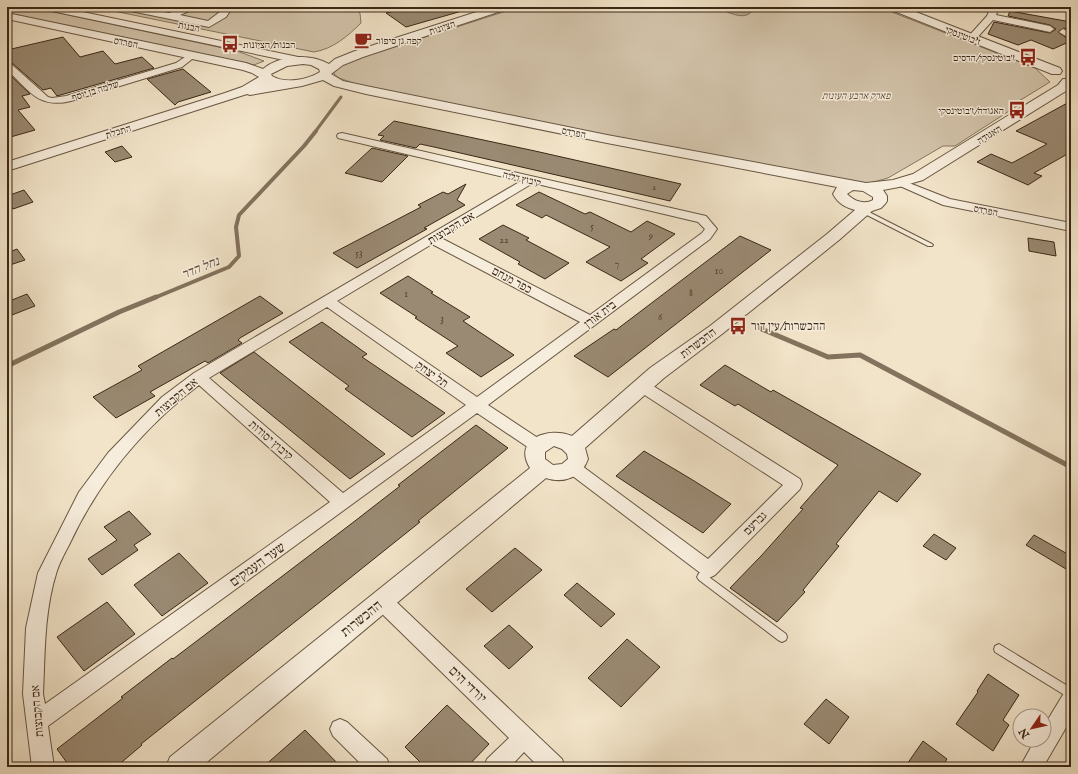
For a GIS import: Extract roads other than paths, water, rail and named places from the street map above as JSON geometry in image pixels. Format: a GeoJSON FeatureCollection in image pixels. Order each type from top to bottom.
{"type":"FeatureCollection","features":[{"type":"Feature","properties":{"kind":"street","name":"הבנות"},"geometry":{"type":"LineString","coordinates":[[47,7],[305,61]]}},
{"type":"Feature","properties":{"kind":"street"},"geometry":{"type":"LineString","coordinates":[[126,7],[209,24],[216,21],[223,15],[226,11],[222,7]]}},
{"type":"Feature","properties":{"kind":"street"},"geometry":{"type":"LineString","coordinates":[[170,16],[194,7]]}},
{"type":"Feature","properties":{"kind":"street","name":"הציונות"},"geometry":{"type":"LineString","coordinates":[[292,84],[313,80],[326,73],[339,62],[359,54],[503,7]]}},
{"type":"Feature","properties":{"kind":"street","name":"ז'בוטינסקי"},"geometry":{"type":"LineString","coordinates":[[893,7],[1056,71],[1053,75],[1069,78]]}},
{"type":"Feature","properties":{"kind":"street"},"geometry":{"type":"LineString","coordinates":[[972,38],[992,17],[996,7]]}},
{"type":"Feature","properties":{"kind":"street","name":"הפרדס"},"geometry":{"type":"LineString","coordinates":[[7,16],[270,72],[274,83],[347,86],[607,139],[861,186]]}},
{"type":"Feature","properties":{"kind":"street"},"geometry":{"type":"LineString","coordinates":[[992,17],[1050,29]]}},
{"type":"Feature","properties":{"kind":"street","name":"הבנות"},"geometry":{"type":"LineString","coordinates":[[257,52],[270,57],[270,72]]}},
{"type":"Feature","properties":{"kind":"street","name":"הציונות"},"geometry":{"type":"LineString","coordinates":[[270,72],[305,61],[359,54]]}},
{"type":"Feature","properties":{"kind":"street","name":"שלמה בן יוסף"},"geometry":{"type":"LineString","coordinates":[[7,65],[44,99],[52,101],[67,99],[180,65],[191,56]]}},
{"type":"Feature","properties":{"kind":"street","name":"הפרדס"},"geometry":{"type":"LineString","coordinates":[[305,61],[320,63],[325,67],[326,73],[330,79],[347,86]]}},
{"type":"Feature","properties":{"kind":"street","name":"התכלת"},"geometry":{"type":"LineString","coordinates":[[7,167],[246,90],[270,72]]}},
{"type":"Feature","properties":{"kind":"street","name":"האגודה"},"geometry":{"type":"LineString","coordinates":[[870,206],[906,183],[918,178],[981,140],[1062,88],[1069,78]]}},
{"type":"Feature","properties":{"kind":"street","name":"התכלת"},"geometry":{"type":"LineString","coordinates":[[229,96],[292,84]]}},
{"type":"Feature","properties":{"kind":"street","name":"קיבוץ דליה"},"geometry":{"type":"LineString","coordinates":[[342,136],[702,219]]}},
{"type":"Feature","properties":{"kind":"street","name":"הפרדס"},"geometry":{"type":"LineString","coordinates":[[802,175],[826,185],[853,205],[870,206]]}},
{"type":"Feature","properties":{"kind":"street","name":"אם הקבוצות"},"geometry":{"type":"LineString","coordinates":[[43,767],[33,694],[36,628],[48,573],[85,497],[114,457],[168,401],[199,377],[326,300],[433,239],[530,180]]}},
{"type":"Feature","properties":{"kind":"street","name":"הפרדס"},"geometry":{"type":"LineString","coordinates":[[906,183],[948,202],[1071,227]]}},
{"type":"Feature","properties":{"kind":"street","name":"האגודה"},"geometry":{"type":"LineString","coordinates":[[861,186],[884,186],[906,183]]}},
{"type":"Feature","properties":{"kind":"street"},"geometry":{"type":"LineString","coordinates":[[843,227],[843,188],[861,186],[878,193],[870,206]]}},
{"type":"Feature","properties":{"kind":"street","name":"ההכשרות"},"geometry":{"type":"LineString","coordinates":[[574,446],[642,386],[722,325],[870,206]]}},
{"type":"Feature","properties":{"kind":"street","name":"בית אורן"},"geometry":{"type":"LineString","coordinates":[[477,406],[706,236],[711,229],[702,219]]}},
{"type":"Feature","properties":{"kind":"street","name":"כפר מנחם"},"geometry":{"type":"LineString","coordinates":[[433,239],[590,321]]}},
{"type":"Feature","properties":{"kind":"street","name":"תל יצחק"},"geometry":{"type":"LineString","coordinates":[[326,300],[477,406],[538,446]]}},
{"type":"Feature","properties":{"kind":"street","name":"קיבוץ יסודות"},"geometry":{"type":"LineString","coordinates":[[199,377],[342,502]]}},
{"type":"Feature","properties":{"kind":"street","name":"גברעם"},"geometry":{"type":"LineString","coordinates":[[642,386],[794,484],[709,570]]}},
{"type":"Feature","properties":{"kind":"street","name":"שער העמקים"},"geometry":{"type":"LineString","coordinates":[[37,722],[477,406]]}},
{"type":"Feature","properties":{"kind":"street"},"geometry":{"type":"LineString","coordinates":[[554,439],[563,440],[574,446],[578,454],[578,459],[572,467],[557,473],[543,469],[536,463],[534,456],[536,449],[545,441],[554,439]]}},
{"type":"Feature","properties":{"kind":"street"},"geometry":{"type":"LineString","coordinates":[[572,467],[709,570]]}},
{"type":"Feature","properties":{"kind":"street","name":"ההכשרות"},"geometry":{"type":"LineString","coordinates":[[180,767],[543,469]]}},
{"type":"Feature","properties":{"kind":"street","name":"יורדי הים"},"geometry":{"type":"LineString","coordinates":[[382,602],[522,738],[554,767]]}},
{"type":"Feature","properties":{"kind":"street"},"geometry":{"type":"LineString","coordinates":[[1031,767],[1071,700]]}},
{"type":"Feature","properties":{"kind":"street"},"geometry":{"type":"LineString","coordinates":[[340,729],[379,767]]}},
{"type":"Feature","properties":{"kind":"street"},"geometry":{"type":"LineString","coordinates":[[495,767],[522,738]]}},
{"type":"Feature","properties":{"kind":"lane"},"geometry":{"type":"LineString","coordinates":[[870,206],[930,245]]}},
{"type":"Feature","properties":{"kind":"lane"},"geometry":{"type":"LineString","coordinates":[[709,570],[702,577],[782,637]]}},
{"type":"Feature","properties":{"kind":"lane"},"geometry":{"type":"LineString","coordinates":[[1000,649],[1071,694]]}},
{"type":"Feature","properties":{"kind":"waterway","name":"נחל הדר"},"geometry":{"type":"LineString","coordinates":[[315,132],[341,97]]}},
{"type":"Feature","properties":{"kind":"waterway","name":"נחל הדר"},"geometry":{"type":"LineString","coordinates":[[154,298],[229,267],[239,256],[236,227],[239,215],[304,146],[316,131]]}},
{"type":"Feature","properties":{"kind":"waterway","name":"נחל הדר"},"geometry":{"type":"LineString","coordinates":[[7,366],[119,312],[156,297]]}},
{"type":"Feature","properties":{"kind":"waterway"},"geometry":{"type":"LineString","coordinates":[[757,327],[828,357],[860,355],[1071,467]]}},
{"type":"Feature","properties":{"kind":"place","name":"קפה גן סיפור"},"geometry":{"type":"Point","coordinates":[363,40]}},
{"type":"Feature","properties":{"kind":"place","name":"הבנות/הציונות"},"geometry":{"type":"Point","coordinates":[230,44]}},
{"type":"Feature","properties":{"kind":"place","name":"ז׳בוטינסקי/הדסים"},"geometry":{"type":"Point","coordinates":[1028,57]}},
{"type":"Feature","properties":{"kind":"place","name":"האגודה/ז׳בוטינסקי"},"geometry":{"type":"Point","coordinates":[1017,110]}},
{"type":"Feature","properties":{"kind":"place","name":"ההכשרות/עין דור"},"geometry":{"type":"Point","coordinates":[738,326]}},
{"type":"Feature","properties":{"kind":"park label","name":"פארק ארבע העונות"},"geometry":{"type":"Point","coordinates":[856,95]}}]}
